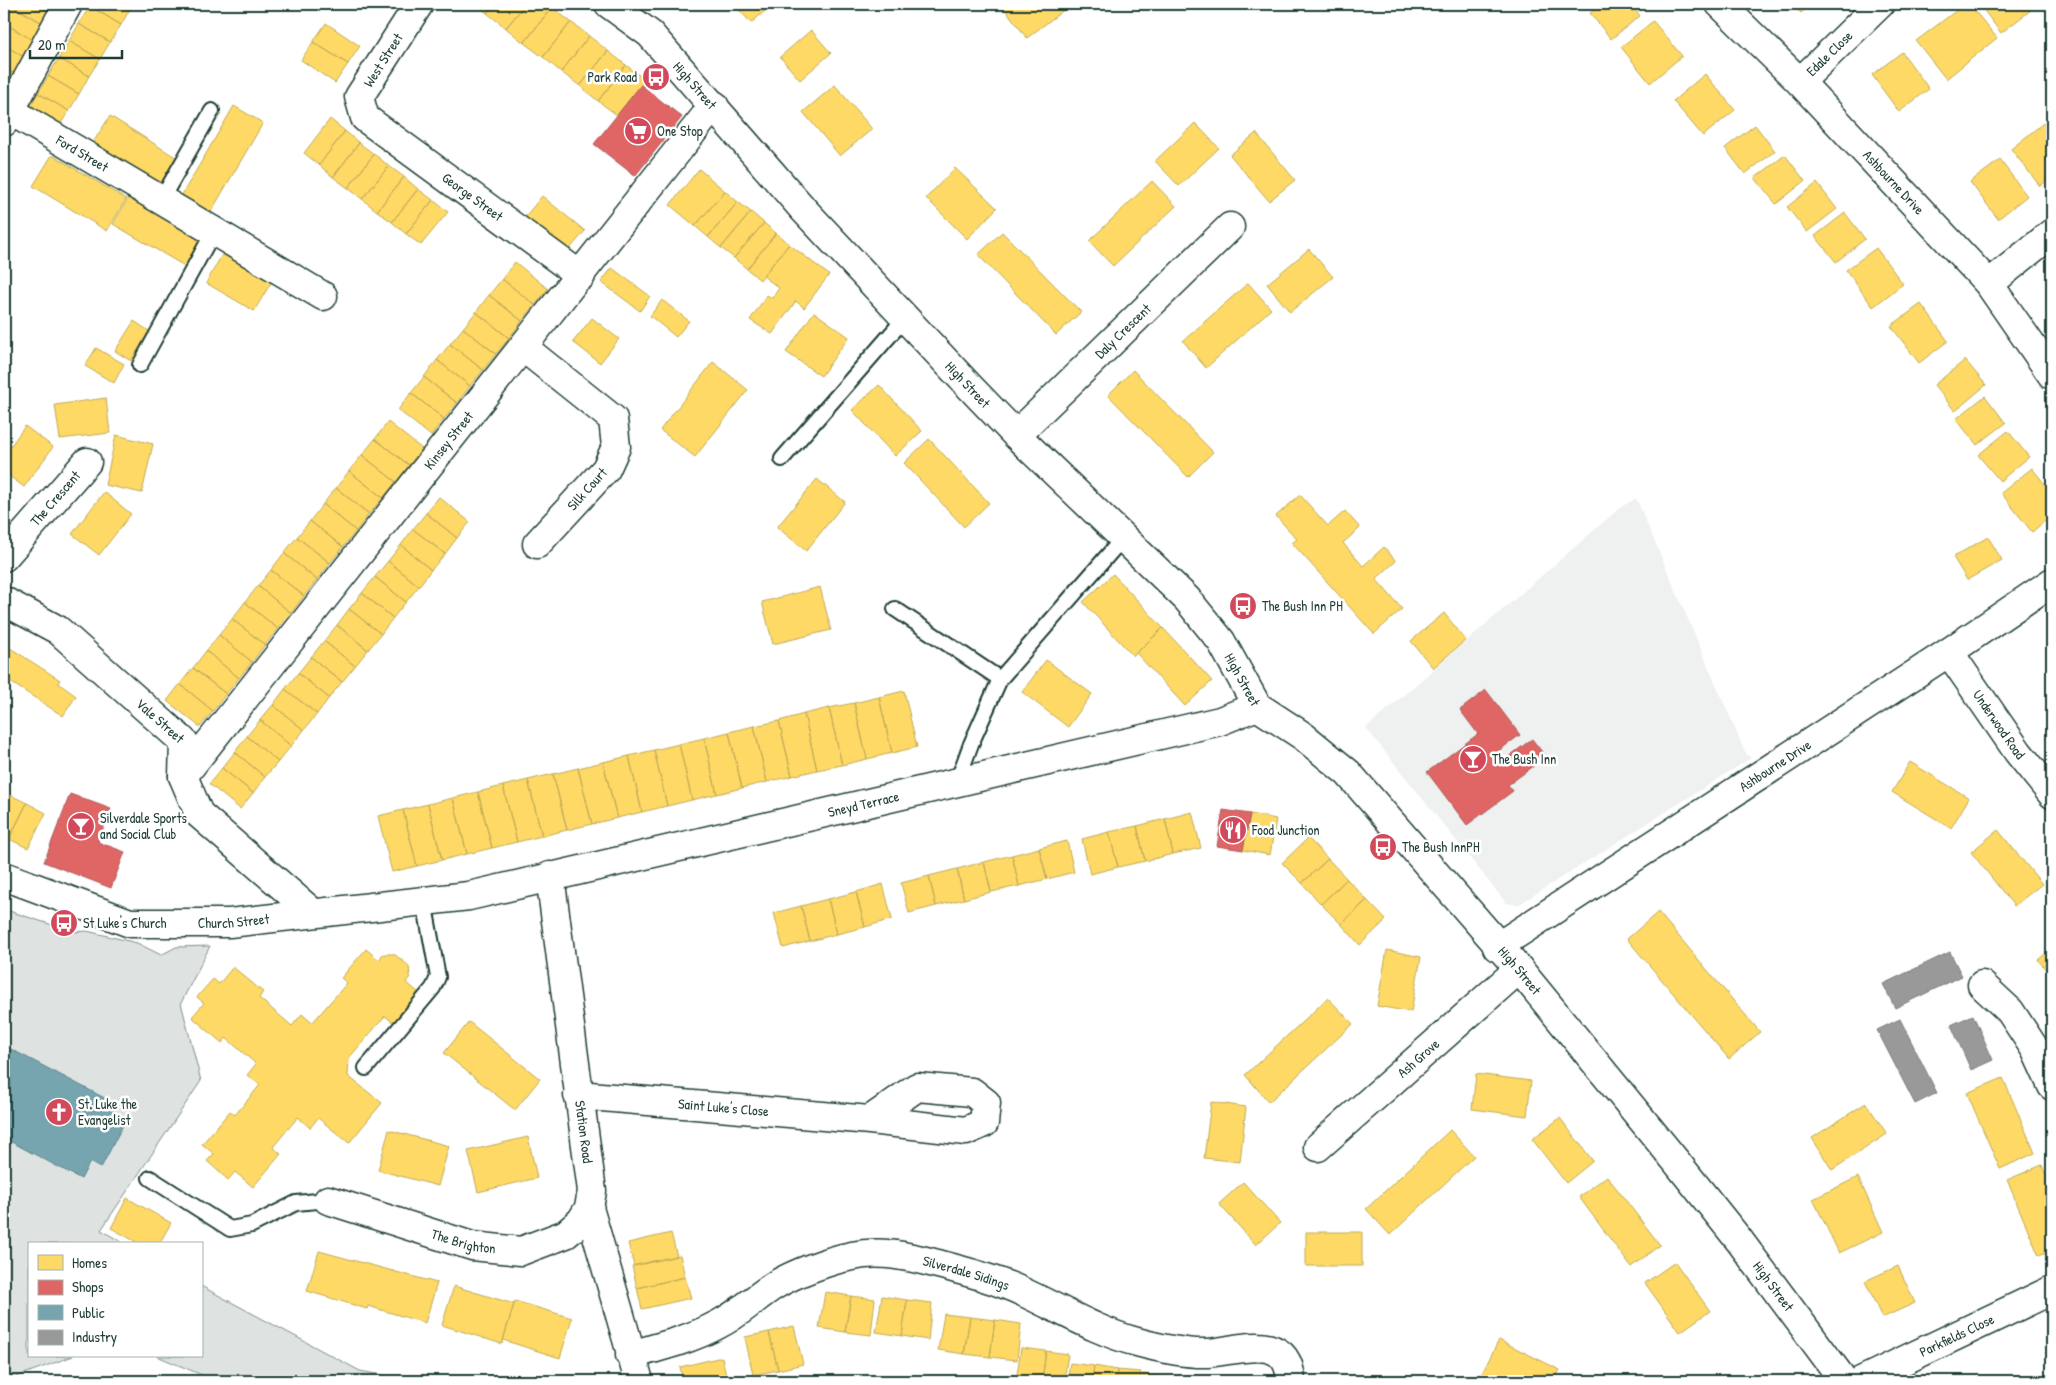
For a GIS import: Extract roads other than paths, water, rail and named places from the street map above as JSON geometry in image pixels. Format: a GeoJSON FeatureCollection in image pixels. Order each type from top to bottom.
{"type":"FeatureCollection","features":[{"type":"Feature","properties":{"kind":"street"},"geometry":{"type":"LineString","coordinates":[[6,113],[68,4]]}},
{"type":"Feature","properties":{"kind":"street","name":"West Street"},"geometry":{"type":"LineString","coordinates":[[365,118],[359,97],[419,4]]}},
{"type":"Feature","properties":{"kind":"street","name":"High Street"},"geometry":{"type":"LineString","coordinates":[[609,4],[650,34],[804,210],[1016,435],[1187,599],[1220,641],[1257,706],[1302,736],[1348,773],[1497,947],[1519,969],[1739,1240],[1844,1381]]}},
{"type":"Feature","properties":{"kind":"street","name":"Ashbourne Drive"},"geometry":{"type":"LineString","coordinates":[[1720,4],[1800,82],[1989,284],[2052,375]]}},
{"type":"Feature","properties":{"kind":"street","name":"Edale Close"},"geometry":{"type":"LineString","coordinates":[[1800,82],[1880,4]]}},
{"type":"Feature","properties":{"kind":"street","name":"Kinsey Street"},"geometry":{"type":"LineString","coordinates":[[183,776],[581,276],[714,105]]}},
{"type":"Feature","properties":{"kind":"street","name":"Ford Street"},"geometry":{"type":"LineString","coordinates":[[6,113],[161,200],[322,296]]}},
{"type":"Feature","properties":{"kind":"street","name":"George Street"},"geometry":{"type":"LineString","coordinates":[[365,118],[581,276]]}},
{"type":"Feature","properties":{"kind":"street","name":"Daly Crescent"},"geometry":{"type":"LineString","coordinates":[[1016,435],[1230,227]]}},
{"type":"Feature","properties":{"kind":"street"},"geometry":{"type":"LineString","coordinates":[[1989,284],[2052,233]]}},
{"type":"Feature","properties":{"kind":"street","name":"Silk Court"},"geometry":{"type":"LineString","coordinates":[[524,348],[613,419],[616,431],[616,447],[606,469],[537,544]]}},
{"type":"Feature","properties":{"kind":"street","name":"The Crescent"},"geometry":{"type":"LineString","coordinates":[[4,557],[87,462]]}},
{"type":"Feature","properties":{"kind":"street","name":"Ashbourne Drive"},"geometry":{"type":"LineString","coordinates":[[1497,947],[1949,652],[2052,582]]}},
{"type":"Feature","properties":{"kind":"street","name":"Vale Street"},"geometry":{"type":"LineString","coordinates":[[4,600],[58,630],[184,742],[183,776],[199,814],[313,913]]}},
{"type":"Feature","properties":{"kind":"street","name":"Underwood Road"},"geometry":{"type":"LineString","coordinates":[[1949,652],[2018,752],[2052,794]]}},
{"type":"Feature","properties":{"kind":"street","name":"Sneyd Terrace"},"geometry":{"type":"LineString","coordinates":[[469,896],[1220,721],[1257,706]]}},
{"type":"Feature","properties":{"kind":"street","name":"Church Street"},"geometry":{"type":"LineString","coordinates":[[4,876],[130,923],[229,923],[469,896]]}},
{"type":"Feature","properties":{"kind":"street","name":"Station Road"},"geometry":{"type":"LineString","coordinates":[[550,876],[592,1191],[589,1208],[639,1381]]}},
{"type":"Feature","properties":{"kind":"street","name":"Ash Grove"},"geometry":{"type":"LineString","coordinates":[[1318,1147],[1519,969]]}},
{"type":"Feature","properties":{"kind":"street"},"geometry":{"type":"LineString","coordinates":[[1982,985],[2010,1010],[2035,1049],[2052,1086]]}},
{"type":"Feature","properties":{"kind":"street","name":"Saint Luke's Close"},"geometry":{"type":"LineString","coordinates":[[578,1095],[870,1120]]}},
{"type":"Feature","properties":{"kind":"street","name":"The Brighton"},"geometry":{"type":"LineString","coordinates":[[328,1200],[472,1246],[521,1251],[566,1234],[581,1221],[589,1208]]}},
{"type":"Feature","properties":{"kind":"street","name":"Silverdale Sidings"},"geometry":{"type":"LineString","coordinates":[[630,1355],[666,1345],[720,1324],[776,1285],[798,1274],[851,1256],[879,1252],[911,1257],[981,1276],[1021,1291],[1080,1322],[1112,1335],[1154,1347],[1207,1353],[1235,1348],[1267,1347],[1280,1354],[1288,1362],[1291,1381]]}},
{"type":"Feature","properties":{"kind":"street","name":"Parkfields Close"},"geometry":{"type":"LineString","coordinates":[[1861,1381],[2052,1290]]}},
{"type":"Feature","properties":{"kind":"lane"},"geometry":{"type":"LineString","coordinates":[[161,200],[212,111]]}},
{"type":"Feature","properties":{"kind":"lane"},"geometry":{"type":"LineString","coordinates":[[140,365],[214,232]]}},
{"type":"Feature","properties":{"kind":"lane"},"geometry":{"type":"LineString","coordinates":[[782,459],[905,318]]}},
{"type":"Feature","properties":{"kind":"lane"},"geometry":{"type":"LineString","coordinates":[[957,782],[971,744],[1000,679],[1123,538]]}},
{"type":"Feature","properties":{"kind":"lane"},"geometry":{"type":"LineString","coordinates":[[895,609],[1000,679]]}},
{"type":"Feature","properties":{"kind":"lane"},"geometry":{"type":"LineString","coordinates":[[366,1068],[433,988],[438,977],[424,901]]}},
{"type":"Feature","properties":{"kind":"lane"},"geometry":{"type":"LineString","coordinates":[[150,1178],[230,1229],[252,1225],[296,1203],[328,1200]]}},
{"type":"Feature","properties":{"kind":"place","name":"Park Road"},"geometry":{"type":"Point","coordinates":[656,77]}},
{"type":"Feature","properties":{"kind":"place","name":"One Stop"},"geometry":{"type":"Point","coordinates":[638,131]}},
{"type":"Feature","properties":{"kind":"place","name":"The Bush Inn PH"},"geometry":{"type":"Point","coordinates":[1243,606]}},
{"type":"Feature","properties":{"kind":"place","name":"The Bush Inn"},"geometry":{"type":"Point","coordinates":[1473,759]}},
{"type":"Feature","properties":{"kind":"place","name":"Silverdale Sports and Social Club"},"geometry":{"type":"Point","coordinates":[81,826]}},
{"type":"Feature","properties":{"kind":"place","name":"Food Junction"},"geometry":{"type":"Point","coordinates":[1233,830]}},
{"type":"Feature","properties":{"kind":"place","name":"The Bush InnPH"},"geometry":{"type":"Point","coordinates":[1383,847]}},
{"type":"Feature","properties":{"kind":"place","name":"St Luke's Church"},"geometry":{"type":"Point","coordinates":[64,923]}},
{"type":"Feature","properties":{"kind":"place","name":"St. Luke the Evangelist"},"geometry":{"type":"Point","coordinates":[59,1112]}}]}
